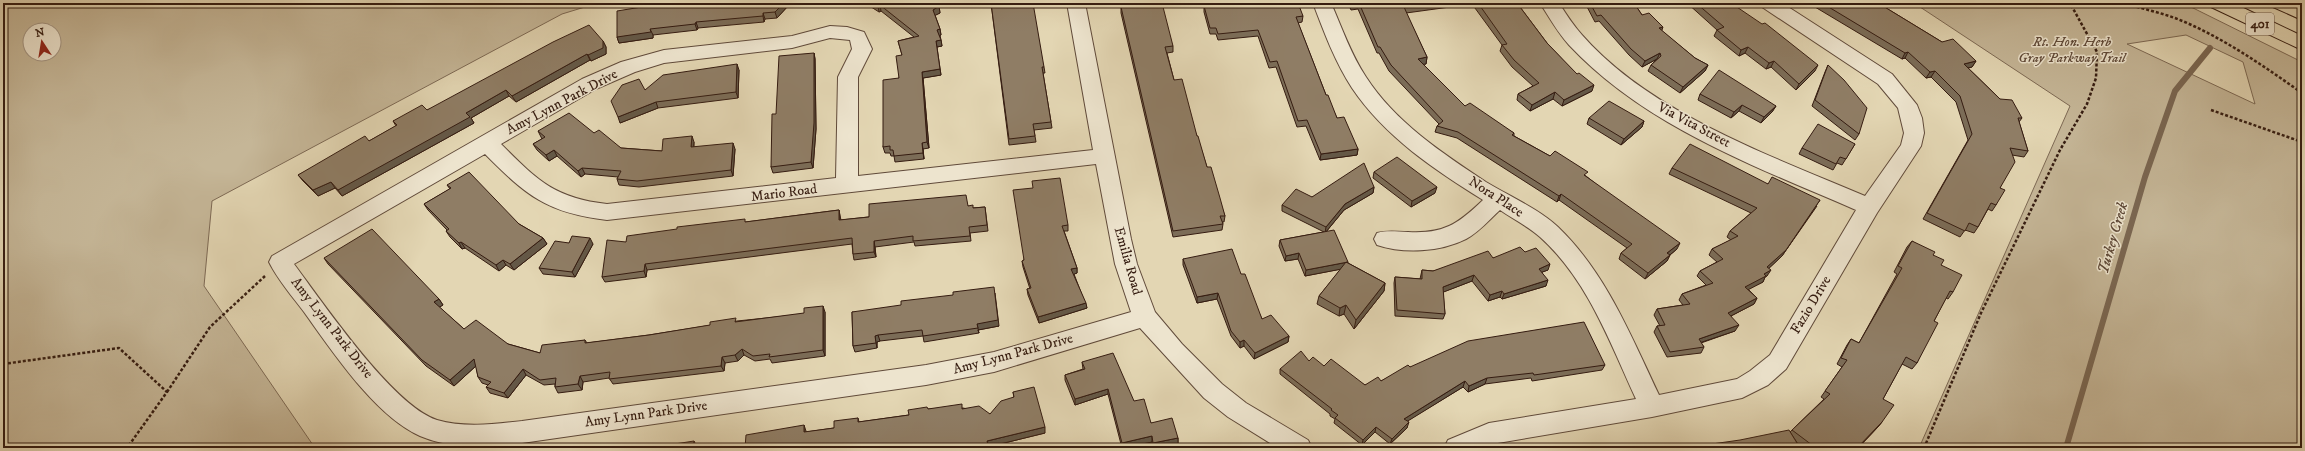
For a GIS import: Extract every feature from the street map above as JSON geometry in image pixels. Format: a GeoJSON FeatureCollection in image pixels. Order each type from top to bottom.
{"type":"FeatureCollection","features":[{"type":"Feature","properties":{"kind":"highway","name":"401"},"geometry":{"type":"LineString","coordinates":[[2218,3],[2302,44]]}},
{"type":"Feature","properties":{"kind":"highway","name":"401"},"geometry":{"type":"LineString","coordinates":[[2280,3],[2302,14]]}},
{"type":"Feature","properties":{"kind":"street","name":"Emilia Road"},"geometry":{"type":"LineString","coordinates":[[1076,3],[1104,156],[1126,264],[1145,317],[1195,374],[1213,391],[1237,410],[1299,448]]}},
{"type":"Feature","properties":{"kind":"street","name":"Nora Place"},"geometry":{"type":"LineString","coordinates":[[1322,3],[1348,64],[1372,101],[1428,153],[1550,232],[1585,273],[1652,406]]}},
{"type":"Feature","properties":{"kind":"street","name":"Via Vita Street"},"geometry":{"type":"LineString","coordinates":[[1549,3],[1560,21],[1575,38],[1610,73],[1631,90],[1682,121],[1766,162],[1869,207]]}},
{"type":"Feature","properties":{"kind":"street","name":"Fazio Drive"},"geometry":{"type":"LineString","coordinates":[[1457,448],[1489,434],[1652,406],[1742,388],[1759,378],[1778,362],[1869,207],[1911,146],[1913,126],[1907,106],[1886,79],[1769,3]]}},
{"type":"Feature","properties":{"kind":"street","name":"Amy Lynn Park Drive"},"geometry":{"type":"LineString","coordinates":[[848,185],[848,77],[862,49],[861,43],[857,36],[840,31],[792,42],[644,62],[589,84],[280,262],[348,352],[394,404],[428,428],[447,433],[467,434],[522,432],[926,376],[994,362],[1145,317]]}},
{"type":"Feature","properties":{"kind":"street","name":"Mario Road"},"geometry":{"type":"LineString","coordinates":[[487,143],[535,190],[564,206],[583,210],[607,212],[1104,156]]}},
{"type":"Feature","properties":{"kind":"street"},"geometry":{"type":"LineString","coordinates":[[1385,239],[1422,241],[1455,234],[1468,227],[1498,199]]}},
{"type":"Feature","properties":{"kind":"path"},"geometry":{"type":"LineString","coordinates":[[1924,448],[1981,313],[2060,150],[2087,104],[2096,78],[2097,52],[2070,3]]}},
{"type":"Feature","properties":{"kind":"path"},"geometry":{"type":"LineString","coordinates":[[2122,3],[2175,18],[2218,38],[2258,62],[2302,93]]}},
{"type":"Feature","properties":{"kind":"path"},"geometry":{"type":"LineString","coordinates":[[2211,110],[2302,142]]}},
{"type":"Feature","properties":{"kind":"path"},"geometry":{"type":"LineString","coordinates":[[127,448],[167,392],[210,327],[280,262]]}},
{"type":"Feature","properties":{"kind":"path"},"geometry":{"type":"LineString","coordinates":[[3,364],[118,348],[167,392]]}},
{"type":"Feature","properties":{"kind":"green space"},"geometry":{"type":"Polygon","coordinates":[[[3,3],[598,3],[562,14],[212,201],[204,286],[315,448],[3,448],[3,3]]]}},
{"type":"Feature","properties":{"kind":"green space","name":"Rt. Hon. Herb Gray Parkway Trail"},"geometry":{"type":"Polygon","coordinates":[[[1914,3],[2183,3],[2302,62],[2302,448],[1919,448],[2070,106],[1914,3]],[[2186,35],[2127,44],[2255,104],[2243,62],[2186,35]]]}},
{"type":"Feature","properties":{"kind":"building"},"geometry":{"type":"Polygon","coordinates":[[[666,3],[784,3],[775,12],[763,13],[763,16],[696,22],[695,24],[650,29],[651,32],[617,37],[617,11],[666,3]]]}},
{"type":"Feature","properties":{"kind":"building"},"geometry":{"type":"Polygon","coordinates":[[[874,3],[934,3],[939,6],[933,10],[940,29],[937,30],[941,40],[936,41],[940,69],[922,72],[927,142],[922,143],[923,153],[894,156],[893,150],[890,150],[890,146],[883,147],[883,80],[899,78],[896,56],[902,55],[898,41],[919,36],[880,5],[878,6],[874,3]]]}},
{"type":"Feature","properties":{"kind":"building"},"geometry":{"type":"Polygon","coordinates":[[[991,3],[1033,3],[1044,67],[1042,67],[1051,122],[1033,124],[1035,136],[1009,139],[991,3]]]}},
{"type":"Feature","properties":{"kind":"building"},"geometry":{"type":"Polygon","coordinates":[[[1162,3],[1173,46],[1165,47],[1174,80],[1182,79],[1197,136],[1207,167],[1211,167],[1220,198],[1225,216],[1220,216],[1223,224],[1173,231],[1121,7],[1162,3]]]}},
{"type":"Feature","properties":{"kind":"building"},"geometry":{"type":"Polygon","coordinates":[[[1235,3],[1298,3],[1303,16],[1296,17],[1326,95],[1328,95],[1337,118],[1344,117],[1358,149],[1321,154],[1307,120],[1298,121],[1277,61],[1270,62],[1258,30],[1218,34],[1216,28],[1210,28],[1204,6],[1235,3]]]}},
{"type":"Feature","properties":{"kind":"building"},"geometry":{"type":"Polygon","coordinates":[[[1359,3],[1432,3],[1404,7],[1427,57],[1418,59],[1465,106],[1470,103],[1514,133],[1512,135],[1550,156],[1555,151],[1588,172],[1584,175],[1680,243],[1667,253],[1670,255],[1648,273],[1621,253],[1632,244],[1561,194],[1559,196],[1458,132],[1437,126],[1443,121],[1391,65],[1380,47],[1378,47],[1359,3]]]}},
{"type":"Feature","properties":{"kind":"building"},"geometry":{"type":"Polygon","coordinates":[[[1478,3],[1517,3],[1547,43],[1577,74],[1579,73],[1594,85],[1564,100],[1555,92],[1532,105],[1518,94],[1539,83],[1514,60],[1502,45],[1507,44],[1478,3]]]}},
{"type":"Feature","properties":{"kind":"building"},"geometry":{"type":"Polygon","coordinates":[[[1590,3],[1634,3],[1642,15],[1649,13],[1663,27],[1659,28],[1695,58],[1708,65],[1683,87],[1651,65],[1661,56],[1660,53],[1645,61],[1631,49],[1601,15],[1597,16],[1590,3]]]}},
{"type":"Feature","properties":{"kind":"building"},"geometry":{"type":"Polygon","coordinates":[[[1696,3],[1731,3],[1762,24],[1765,23],[1818,65],[1799,84],[1774,61],[1769,63],[1748,47],[1741,50],[1717,30],[1724,27],[1696,3]]]}},
{"type":"Feature","properties":{"kind":"building"},"geometry":{"type":"Polygon","coordinates":[[[1822,3],[1878,3],[1942,42],[1953,39],[1976,61],[1964,64],[2000,99],[2012,100],[2022,118],[2018,118],[2028,151],[2010,148],[2015,162],[2000,188],[2005,190],[1996,205],[1991,203],[1978,227],[1969,223],[1965,231],[1927,213],[1972,134],[1960,96],[1935,71],[1930,72],[1908,52],[1905,53],[1822,3]]]}},
{"type":"Feature","properties":{"kind":"building"},"geometry":{"type":"Polygon","coordinates":[[[589,25],[603,41],[603,48],[588,55],[587,54],[512,96],[506,90],[466,113],[470,117],[338,190],[331,182],[313,190],[298,175],[365,136],[369,141],[397,125],[393,121],[422,105],[427,110],[553,42],[589,25]]]}},
{"type":"Feature","properties":{"kind":"building"},"geometry":{"type":"Polygon","coordinates":[[[814,53],[814,123],[811,162],[771,167],[772,114],[776,114],[779,56],[814,53]]]}},
{"type":"Feature","properties":{"kind":"building"},"geometry":{"type":"Polygon","coordinates":[[[737,64],[736,92],[656,102],[618,117],[611,101],[622,85],[639,79],[645,90],[663,75],[737,64]]]}},
{"type":"Feature","properties":{"kind":"building"},"geometry":{"type":"Polygon","coordinates":[[[1828,65],[1844,80],[1867,108],[1859,134],[1815,100],[1828,65]]]}},
{"type":"Feature","properties":{"kind":"building"},"geometry":{"type":"Polygon","coordinates":[[[1719,70],[1776,106],[1764,117],[1742,105],[1734,112],[1700,94],[1719,70]]]}},
{"type":"Feature","properties":{"kind":"building"},"geometry":{"type":"Polygon","coordinates":[[[1609,101],[1644,121],[1624,139],[1589,118],[1609,101]]]}},
{"type":"Feature","properties":{"kind":"building"},"geometry":{"type":"Polygon","coordinates":[[[569,113],[594,133],[599,130],[621,148],[662,151],[663,139],[692,136],[691,147],[733,143],[731,170],[637,181],[617,179],[621,171],[582,168],[578,171],[554,150],[546,155],[533,144],[545,137],[538,131],[569,113]]]}},
{"type":"Feature","properties":{"kind":"building"},"geometry":{"type":"Polygon","coordinates":[[[1818,124],[1855,144],[1846,159],[1840,157],[1836,164],[1802,148],[1818,124]]]}},
{"type":"Feature","properties":{"kind":"building"},"geometry":{"type":"Polygon","coordinates":[[[1690,144],[1768,184],[1772,177],[1820,200],[1786,250],[1767,267],[1771,270],[1764,274],[1766,276],[1745,287],[1757,298],[1728,313],[1739,325],[1699,339],[1704,347],[1670,352],[1657,326],[1665,325],[1657,309],[1690,304],[1682,294],[1713,283],[1700,271],[1723,259],[1712,249],[1738,236],[1730,231],[1757,208],[1672,168],[1690,144]]]}},
{"type":"Feature","properties":{"kind":"building"},"geometry":{"type":"Polygon","coordinates":[[[1397,157],[1437,187],[1412,201],[1374,172],[1397,157]]]}},
{"type":"Feature","properties":{"kind":"building"},"geometry":{"type":"Polygon","coordinates":[[[1364,163],[1374,187],[1345,204],[1326,227],[1282,205],[1296,189],[1312,197],[1364,163]]]}},
{"type":"Feature","properties":{"kind":"building"},"geometry":{"type":"Polygon","coordinates":[[[469,172],[519,224],[543,238],[510,264],[503,260],[496,265],[461,242],[459,243],[446,231],[449,229],[424,204],[451,188],[447,185],[469,172]]]}},
{"type":"Feature","properties":{"kind":"building"},"geometry":{"type":"Polygon","coordinates":[[[1060,178],[1068,225],[1062,226],[1077,268],[1071,269],[1086,303],[1038,317],[1027,289],[1031,288],[1022,261],[1024,260],[1013,190],[1033,188],[1032,181],[1060,178]]]}},
{"type":"Feature","properties":{"kind":"building"},"geometry":{"type":"Polygon","coordinates":[[[966,195],[968,206],[973,205],[973,208],[985,207],[987,225],[969,227],[970,236],[913,241],[913,236],[874,241],[874,252],[853,254],[852,238],[645,264],[644,271],[602,277],[607,240],[626,242],[627,236],[677,229],[677,227],[745,219],[745,222],[839,210],[839,220],[869,217],[869,204],[966,195]]]}},
{"type":"Feature","properties":{"kind":"building"},"geometry":{"type":"Polygon","coordinates":[[[372,229],[439,299],[434,302],[464,329],[476,320],[508,344],[540,353],[542,345],[585,340],[585,343],[649,335],[710,325],[710,322],[736,318],[735,322],[804,313],[804,308],[823,306],[823,350],[769,357],[770,354],[753,356],[742,349],[735,355],[722,357],[721,366],[609,379],[610,372],[580,376],[578,384],[555,387],[556,378],[540,380],[523,369],[504,393],[486,387],[491,382],[478,377],[474,359],[450,380],[422,360],[324,258],[372,229]]]}},
{"type":"Feature","properties":{"kind":"building"},"geometry":{"type":"Polygon","coordinates":[[[1334,230],[1348,262],[1306,270],[1299,253],[1286,256],[1280,240],[1334,230]]]}},
{"type":"Feature","properties":{"kind":"building"},"geometry":{"type":"Polygon","coordinates":[[[572,236],[590,238],[572,272],[539,268],[555,241],[569,243],[572,236]]]}},
{"type":"Feature","properties":{"kind":"building"},"geometry":{"type":"Polygon","coordinates":[[[1912,241],[1935,252],[1933,255],[1944,260],[1941,265],[1962,275],[1953,292],[1950,291],[1934,321],[1938,323],[1917,363],[1906,357],[1883,399],[1894,405],[1882,422],[1857,448],[1816,448],[1792,430],[1830,394],[1825,391],[1847,360],[1841,358],[1851,339],[1859,343],[1902,268],[1898,266],[1912,241]]]}},
{"type":"Feature","properties":{"kind":"building"},"geometry":{"type":"Polygon","coordinates":[[[1520,247],[1525,252],[1536,248],[1550,264],[1539,269],[1548,280],[1504,294],[1502,291],[1490,295],[1474,275],[1443,287],[1445,314],[1397,310],[1395,277],[1422,279],[1422,270],[1433,271],[1488,251],[1493,258],[1520,247]]]}},
{"type":"Feature","properties":{"kind":"building"},"geometry":{"type":"Polygon","coordinates":[[[1232,249],[1241,274],[1245,274],[1262,319],[1271,315],[1289,336],[1255,353],[1244,340],[1240,342],[1231,331],[1218,293],[1197,297],[1183,259],[1232,249]]]}},
{"type":"Feature","properties":{"kind":"building"},"geometry":{"type":"Polygon","coordinates":[[[1346,262],[1385,283],[1356,320],[1346,305],[1340,308],[1319,296],[1346,262]]]}},
{"type":"Feature","properties":{"kind":"building"},"geometry":{"type":"Polygon","coordinates":[[[994,287],[998,320],[977,324],[978,328],[923,336],[922,330],[878,335],[875,336],[876,343],[853,346],[852,312],[901,305],[901,301],[953,295],[953,292],[994,287]]]}},
{"type":"Feature","properties":{"kind":"building"},"geometry":{"type":"Polygon","coordinates":[[[1584,322],[1605,365],[1534,375],[1533,373],[1487,378],[1469,386],[1465,381],[1404,419],[1409,422],[1392,439],[1376,427],[1363,440],[1335,418],[1338,415],[1331,410],[1332,409],[1280,369],[1301,351],[1309,361],[1313,357],[1324,366],[1331,359],[1365,385],[1378,377],[1381,381],[1408,365],[1410,367],[1468,341],[1584,322]]]}},
{"type":"Feature","properties":{"kind":"building"},"geometry":{"type":"Polygon","coordinates":[[[1113,353],[1134,401],[1144,399],[1151,423],[1172,418],[1178,438],[1153,443],[1152,436],[1122,443],[1108,389],[1075,399],[1065,375],[1085,369],[1082,362],[1113,353]]]}},
{"type":"Feature","properties":{"kind":"building"},"geometry":{"type":"Polygon","coordinates":[[[1034,387],[1045,427],[987,441],[988,445],[966,448],[745,448],[746,435],[804,425],[804,432],[834,428],[834,421],[858,418],[858,422],[909,415],[908,410],[927,407],[928,409],[962,404],[962,409],[979,406],[990,414],[1001,401],[1014,397],[1013,392],[1034,387]]]}},
{"type":"Feature","properties":{"kind":"building"},"geometry":{"type":"Polygon","coordinates":[[[1789,430],[1800,448],[1684,448],[1740,440],[1789,430]]]}},
{"type":"Feature","properties":{"kind":"building"},"geometry":{"type":"Polygon","coordinates":[[[694,441],[693,448],[649,448],[694,441]]]}},
{"type":"Feature","properties":{"kind":"waterway","name":"Turkey Creek"},"geometry":{"type":"LineString","coordinates":[[2066,448],[2145,177],[2175,91],[2210,48]]}}]}
